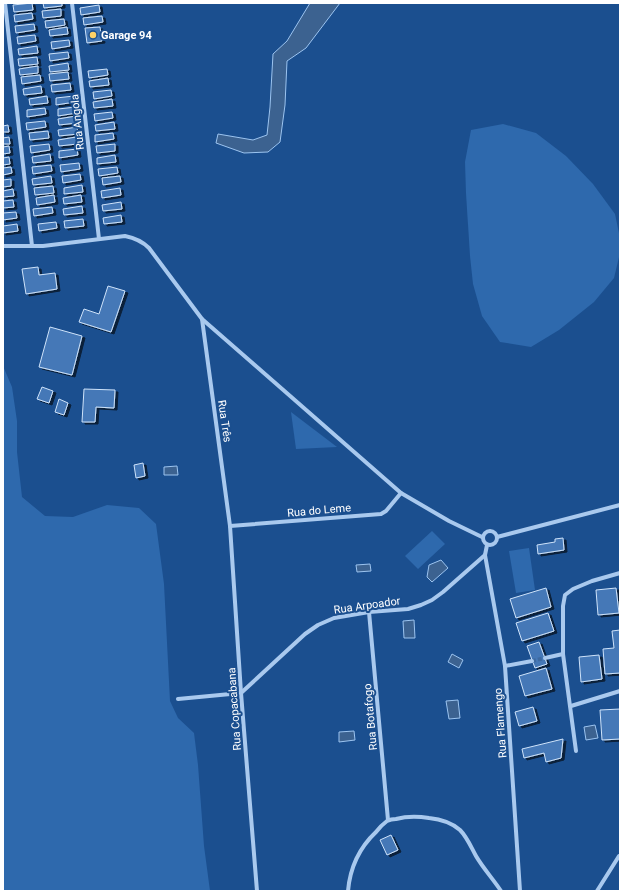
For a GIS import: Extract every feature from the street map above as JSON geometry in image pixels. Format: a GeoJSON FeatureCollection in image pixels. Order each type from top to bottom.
{"type":"FeatureCollection","features":[{"type":"Feature","properties":{"kind":"street"},"geometry":{"type":"LineString","coordinates":[[6,3],[32,246]]}},
{"type":"Feature","properties":{"kind":"street","name":"Rua Angola"},"geometry":{"type":"LineString","coordinates":[[72,3],[99,239]]}},
{"type":"Feature","properties":{"kind":"street"},"geometry":{"type":"LineString","coordinates":[[3,246],[32,246],[126,236],[137,239],[145,244],[202,319],[401,493],[449,521],[482,537],[483,542],[487,545],[494,544],[497,537]]}},
{"type":"Feature","properties":{"kind":"street","name":"Rua Três"},"geometry":{"type":"LineString","coordinates":[[202,319],[230,526]]}},
{"type":"Feature","properties":{"kind":"street","name":"Rua do Leme"},"geometry":{"type":"LineString","coordinates":[[230,526],[381,514],[386,512],[401,493]]}},
{"type":"Feature","properties":{"kind":"street"},"geometry":{"type":"LineString","coordinates":[[497,537],[620,505]]}},
{"type":"Feature","properties":{"kind":"street","name":"Rua Copacabana"},"geometry":{"type":"LineString","coordinates":[[230,526],[241,693],[258,891]]}},
{"type":"Feature","properties":{"kind":"street"},"geometry":{"type":"LineString","coordinates":[[482,537],[488,530],[495,533],[497,537]]}},
{"type":"Feature","properties":{"kind":"street"},"geometry":{"type":"LineString","coordinates":[[485,555],[487,545]]}},
{"type":"Feature","properties":{"kind":"street","name":"Rua Arpoador"},"geometry":{"type":"LineString","coordinates":[[241,693],[305,634],[318,625],[334,618],[369,612],[408,609],[421,605],[432,600],[443,592],[485,555]]}},
{"type":"Feature","properties":{"kind":"street","name":"Rua Flamengo"},"geometry":{"type":"LineString","coordinates":[[485,555],[505,666],[520,891]]}},
{"type":"Feature","properties":{"kind":"street"},"geometry":{"type":"LineString","coordinates":[[576,751],[563,654],[563,606],[565,595],[573,589],[620,573]]}},
{"type":"Feature","properties":{"kind":"street","name":"Rua Botafogo"},"geometry":{"type":"LineString","coordinates":[[369,612],[388,820]]}},
{"type":"Feature","properties":{"kind":"street"},"geometry":{"type":"LineString","coordinates":[[545,658],[563,654]]}},
{"type":"Feature","properties":{"kind":"street"},"geometry":{"type":"LineString","coordinates":[[505,666],[532,661]]}},
{"type":"Feature","properties":{"kind":"street"},"geometry":{"type":"LineString","coordinates":[[571,706],[620,691]]}},
{"type":"Feature","properties":{"kind":"street"},"geometry":{"type":"LineString","coordinates":[[178,699],[241,693]]}},
{"type":"Feature","properties":{"kind":"street"},"geometry":{"type":"LineString","coordinates":[[348,891],[348,883],[352,869],[364,844],[388,820],[407,816],[436,819],[453,825],[460,830],[501,891]]}},
{"type":"Feature","properties":{"kind":"street"},"geometry":{"type":"LineString","coordinates":[[597,891],[619,856]]}},
{"type":"Feature","properties":{"kind":"shaded area"},"geometry":{"type":"Polygon","coordinates":[[[310,3],[340,3],[306,48],[287,61],[285,105],[280,142],[268,152],[244,153],[216,143],[218,134],[253,140],[267,135],[273,54],[287,41],[310,3]]]}},
{"type":"Feature","properties":{"kind":"shaded area"},"geometry":{"type":"Polygon","coordinates":[[[503,124],[536,133],[566,156],[593,184],[615,214],[620,238],[620,253],[614,278],[594,302],[559,330],[531,347],[500,342],[482,316],[473,284],[465,162],[471,130],[503,124]]]}},
{"type":"Feature","properties":{"kind":"shaded area"},"geometry":{"type":"Polygon","coordinates":[[[3,366],[12,387],[17,421],[17,452],[22,497],[45,516],[73,517],[107,505],[139,508],[156,524],[164,584],[170,701],[178,718],[194,733],[204,846],[210,891],[3,891],[3,366]]]}},
{"type":"Feature","properties":{"kind":"shaded area"},"geometry":{"type":"Polygon","coordinates":[[[291,412],[337,447],[296,449],[291,412]]]}},
{"type":"Feature","properties":{"kind":"shaded area"},"geometry":{"type":"Polygon","coordinates":[[[177,466],[178,475],[164,475],[164,467],[177,466]]]}},
{"type":"Feature","properties":{"kind":"shaded area"},"geometry":{"type":"Polygon","coordinates":[[[432,531],[445,544],[418,569],[405,556],[432,531]]]}},
{"type":"Feature","properties":{"kind":"shaded area"},"geometry":{"type":"Polygon","coordinates":[[[529,548],[535,590],[516,593],[509,551],[529,548]]]}},
{"type":"Feature","properties":{"kind":"shaded area"},"geometry":{"type":"Polygon","coordinates":[[[441,560],[448,568],[432,582],[427,577],[429,565],[441,560]]]}},
{"type":"Feature","properties":{"kind":"shaded area"},"geometry":{"type":"Polygon","coordinates":[[[370,564],[371,571],[357,572],[356,565],[370,564]]]}},
{"type":"Feature","properties":{"kind":"shaded area"},"geometry":{"type":"Polygon","coordinates":[[[414,620],[415,638],[404,638],[403,621],[414,620]]]}},
{"type":"Feature","properties":{"kind":"shaded area"},"geometry":{"type":"Polygon","coordinates":[[[452,654],[463,660],[459,668],[448,662],[452,654]]]}},
{"type":"Feature","properties":{"kind":"shaded area"},"geometry":{"type":"Polygon","coordinates":[[[458,700],[460,718],[449,719],[446,701],[458,700]]]}},
{"type":"Feature","properties":{"kind":"shaded area"},"geometry":{"type":"Polygon","coordinates":[[[595,725],[598,738],[586,740],[584,727],[595,725]]]}},
{"type":"Feature","properties":{"kind":"shaded area"},"geometry":{"type":"Polygon","coordinates":[[[354,731],[355,740],[339,742],[339,732],[354,731]]]}},
{"type":"Feature","properties":{"kind":"building"},"geometry":{"type":"Polygon","coordinates":[[[32,3],[33,10],[14,12],[13,5],[32,3]]]}},
{"type":"Feature","properties":{"kind":"building"},"geometry":{"type":"Polygon","coordinates":[[[43,3],[62,3],[62,6],[44,8],[43,3]]]}},
{"type":"Feature","properties":{"kind":"building"},"geometry":{"type":"Polygon","coordinates":[[[99,5],[100,12],[81,15],[80,8],[99,5]]]}},
{"type":"Feature","properties":{"kind":"building"},"geometry":{"type":"Polygon","coordinates":[[[61,9],[61,16],[43,18],[42,11],[61,9]]]}},
{"type":"Feature","properties":{"kind":"building"},"geometry":{"type":"Polygon","coordinates":[[[32,13],[33,19],[15,22],[14,15],[32,13]]]}},
{"type":"Feature","properties":{"kind":"building"},"geometry":{"type":"Polygon","coordinates":[[[102,16],[103,22],[84,25],[83,18],[102,16]]]}},
{"type":"Feature","properties":{"kind":"building"},"geometry":{"type":"Polygon","coordinates":[[[64,19],[65,25],[46,28],[45,21],[64,19]]]}},
{"type":"Feature","properties":{"kind":"building"},"geometry":{"type":"Polygon","coordinates":[[[34,24],[35,30],[16,33],[15,26],[34,24]]]}},
{"type":"Feature","properties":{"kind":"building"},"geometry":{"type":"Polygon","coordinates":[[[67,27],[68,34],[50,36],[49,30],[67,27]]]}},
{"type":"Feature","properties":{"kind":"building","name":"Garage 94"},"geometry":{"type":"Polygon","coordinates":[[[100,27],[102,41],[87,43],[85,28],[100,27]]]}},
{"type":"Feature","properties":{"kind":"building"},"geometry":{"type":"Polygon","coordinates":[[[35,35],[36,41],[18,44],[17,37],[35,35]]]}},
{"type":"Feature","properties":{"kind":"building"},"geometry":{"type":"Polygon","coordinates":[[[69,40],[70,46],[52,49],[51,42],[69,40]]]}},
{"type":"Feature","properties":{"kind":"building"},"geometry":{"type":"Polygon","coordinates":[[[37,46],[38,53],[19,55],[18,49],[37,46]]]}},
{"type":"Feature","properties":{"kind":"building"},"geometry":{"type":"Polygon","coordinates":[[[68,52],[69,58],[50,61],[49,54],[68,52]]]}},
{"type":"Feature","properties":{"kind":"building"},"geometry":{"type":"Polygon","coordinates":[[[37,57],[38,64],[19,66],[18,59],[37,57]]]}},
{"type":"Feature","properties":{"kind":"building"},"geometry":{"type":"Polygon","coordinates":[[[68,63],[69,70],[50,72],[49,66],[68,63]]]}},
{"type":"Feature","properties":{"kind":"building"},"geometry":{"type":"Polygon","coordinates":[[[38,66],[38,73],[20,75],[19,69],[38,66]]]}},
{"type":"Feature","properties":{"kind":"building"},"geometry":{"type":"Polygon","coordinates":[[[107,69],[108,75],[89,78],[88,71],[107,69]]]}},
{"type":"Feature","properties":{"kind":"building"},"geometry":{"type":"Polygon","coordinates":[[[68,72],[69,79],[50,81],[49,74],[68,72]]]}},
{"type":"Feature","properties":{"kind":"building"},"geometry":{"type":"Polygon","coordinates":[[[40,75],[41,81],[22,84],[21,77],[40,75]]]}},
{"type":"Feature","properties":{"kind":"building"},"geometry":{"type":"Polygon","coordinates":[[[108,78],[109,85],[90,87],[89,81],[108,78]]]}},
{"type":"Feature","properties":{"kind":"building"},"geometry":{"type":"Polygon","coordinates":[[[70,83],[71,90],[52,92],[51,85],[70,83]]]}},
{"type":"Feature","properties":{"kind":"building"},"geometry":{"type":"Polygon","coordinates":[[[41,86],[42,93],[24,95],[23,89],[41,86]]]}},
{"type":"Feature","properties":{"kind":"building"},"geometry":{"type":"Polygon","coordinates":[[[111,90],[112,96],[94,99],[93,92],[111,90]]]}},
{"type":"Feature","properties":{"kind":"building"},"geometry":{"type":"Polygon","coordinates":[[[47,96],[48,103],[30,105],[29,99],[47,96]]]}},
{"type":"Feature","properties":{"kind":"building"},"geometry":{"type":"Polygon","coordinates":[[[74,96],[75,102],[56,105],[56,98],[74,96]]]}},
{"type":"Feature","properties":{"kind":"building"},"geometry":{"type":"Polygon","coordinates":[[[112,99],[113,106],[94,108],[93,102],[112,99]]]}},
{"type":"Feature","properties":{"kind":"building"},"geometry":{"type":"Polygon","coordinates":[[[76,107],[77,113],[58,116],[58,109],[76,107]]]}},
{"type":"Feature","properties":{"kind":"building"},"geometry":{"type":"Polygon","coordinates":[[[45,108],[46,114],[27,117],[27,110],[45,108]]]}},
{"type":"Feature","properties":{"kind":"building"},"geometry":{"type":"Polygon","coordinates":[[[112,112],[113,118],[95,121],[94,114],[112,112]]]}},
{"type":"Feature","properties":{"kind":"building"},"geometry":{"type":"Polygon","coordinates":[[[76,116],[77,123],[59,125],[58,119],[76,116]]]}},
{"type":"Feature","properties":{"kind":"building"},"geometry":{"type":"Polygon","coordinates":[[[45,121],[46,127],[27,130],[26,123],[45,121]]]}},
{"type":"Feature","properties":{"kind":"building"},"geometry":{"type":"Polygon","coordinates":[[[114,122],[115,129],[96,131],[95,125],[114,122]]]}},
{"type":"Feature","properties":{"kind":"building"},"geometry":{"type":"Polygon","coordinates":[[[8,125],[9,132],[3,132],[3,126],[8,125]]]}},
{"type":"Feature","properties":{"kind":"building"},"geometry":{"type":"Polygon","coordinates":[[[77,127],[78,134],[59,136],[58,130],[77,127]]]}},
{"type":"Feature","properties":{"kind":"building"},"geometry":{"type":"Polygon","coordinates":[[[48,131],[49,138],[30,140],[29,133],[48,131]]]}},
{"type":"Feature","properties":{"kind":"building"},"geometry":{"type":"Polygon","coordinates":[[[113,133],[114,139],[95,142],[95,135],[113,133]]]}},
{"type":"Feature","properties":{"kind":"building"},"geometry":{"type":"Polygon","coordinates":[[[9,137],[10,144],[3,144],[3,138],[9,137]]]}},
{"type":"Feature","properties":{"kind":"building"},"geometry":{"type":"Polygon","coordinates":[[[76,137],[77,144],[59,146],[58,140],[76,137]]]}},
{"type":"Feature","properties":{"kind":"building"},"geometry":{"type":"Polygon","coordinates":[[[49,144],[50,150],[31,153],[30,146],[49,144]]]}},
{"type":"Feature","properties":{"kind":"building"},"geometry":{"type":"Polygon","coordinates":[[[115,144],[115,151],[97,153],[96,146],[115,144]]]}},
{"type":"Feature","properties":{"kind":"building"},"geometry":{"type":"Polygon","coordinates":[[[9,146],[10,153],[3,154],[3,147],[9,146]]]}},
{"type":"Feature","properties":{"kind":"building"},"geometry":{"type":"Polygon","coordinates":[[[77,149],[78,155],[59,158],[59,151],[77,149]]]}},
{"type":"Feature","properties":{"kind":"building"},"geometry":{"type":"Polygon","coordinates":[[[50,154],[51,161],[33,163],[32,157],[50,154]]]}},
{"type":"Feature","properties":{"kind":"building"},"geometry":{"type":"Polygon","coordinates":[[[115,155],[116,162],[97,164],[97,158],[115,155]]]}},
{"type":"Feature","properties":{"kind":"building"},"geometry":{"type":"Polygon","coordinates":[[[9,157],[10,164],[3,165],[3,158],[9,157]]]}},
{"type":"Feature","properties":{"kind":"building"},"geometry":{"type":"Polygon","coordinates":[[[79,163],[80,169],[61,172],[60,165],[79,163]]]}},
{"type":"Feature","properties":{"kind":"building"},"geometry":{"type":"Polygon","coordinates":[[[51,165],[52,171],[33,174],[32,167],[51,165]]]}},
{"type":"Feature","properties":{"kind":"building"},"geometry":{"type":"Polygon","coordinates":[[[11,167],[12,173],[3,175],[3,168],[11,167]]]}},
{"type":"Feature","properties":{"kind":"building"},"geometry":{"type":"Polygon","coordinates":[[[117,167],[118,173],[99,176],[98,169],[117,167]]]}},
{"type":"Feature","properties":{"kind":"building"},"geometry":{"type":"Polygon","coordinates":[[[80,174],[81,180],[63,183],[62,176],[80,174]]]}},
{"type":"Feature","properties":{"kind":"building"},"geometry":{"type":"Polygon","coordinates":[[[51,176],[52,183],[33,185],[32,179],[51,176]]]}},
{"type":"Feature","properties":{"kind":"building"},"geometry":{"type":"Polygon","coordinates":[[[120,176],[121,182],[103,185],[102,178],[120,176]]]}},
{"type":"Feature","properties":{"kind":"building"},"geometry":{"type":"Polygon","coordinates":[[[11,179],[11,186],[3,187],[3,180],[11,179]]]}},
{"type":"Feature","properties":{"kind":"building"},"geometry":{"type":"Polygon","coordinates":[[[82,185],[83,192],[64,194],[64,188],[82,185]]]}},
{"type":"Feature","properties":{"kind":"building"},"geometry":{"type":"Polygon","coordinates":[[[53,186],[54,193],[35,195],[34,188],[53,186]]]}},
{"type":"Feature","properties":{"kind":"building"},"geometry":{"type":"Polygon","coordinates":[[[120,188],[121,195],[102,198],[101,191],[120,188]]]}},
{"type":"Feature","properties":{"kind":"building"},"geometry":{"type":"Polygon","coordinates":[[[13,189],[14,196],[3,197],[3,191],[13,189]]]}},
{"type":"Feature","properties":{"kind":"building"},"geometry":{"type":"Polygon","coordinates":[[[54,195],[55,202],[37,205],[36,198],[54,195]]]}},
{"type":"Feature","properties":{"kind":"building"},"geometry":{"type":"Polygon","coordinates":[[[81,195],[82,202],[64,204],[63,198],[81,195]]]}},
{"type":"Feature","properties":{"kind":"building"},"geometry":{"type":"Polygon","coordinates":[[[13,200],[14,207],[3,208],[3,201],[13,200]]]}},
{"type":"Feature","properties":{"kind":"building"},"geometry":{"type":"Polygon","coordinates":[[[121,202],[122,209],[103,211],[102,205],[121,202]]]}},
{"type":"Feature","properties":{"kind":"building"},"geometry":{"type":"Polygon","coordinates":[[[82,206],[83,213],[64,215],[63,209],[82,206]]]}},
{"type":"Feature","properties":{"kind":"building"},"geometry":{"type":"Polygon","coordinates":[[[52,207],[53,213],[34,216],[33,209],[52,207]]]}},
{"type":"Feature","properties":{"kind":"building"},"geometry":{"type":"Polygon","coordinates":[[[16,212],[17,218],[3,220],[3,213],[16,212]]]}},
{"type":"Feature","properties":{"kind":"building"},"geometry":{"type":"Polygon","coordinates":[[[121,215],[122,222],[104,224],[103,218],[121,215]]]}},
{"type":"Feature","properties":{"kind":"building"},"geometry":{"type":"Polygon","coordinates":[[[83,219],[84,226],[65,228],[64,221],[83,219]]]}},
{"type":"Feature","properties":{"kind":"building"},"geometry":{"type":"Polygon","coordinates":[[[56,222],[57,228],[39,231],[38,224],[56,222]]]}},
{"type":"Feature","properties":{"kind":"building"},"geometry":{"type":"Polygon","coordinates":[[[17,224],[18,231],[3,233],[3,226],[17,224]]]}},
{"type":"Feature","properties":{"kind":"building"},"geometry":{"type":"Polygon","coordinates":[[[38,267],[39,275],[55,273],[57,289],[26,294],[22,269],[38,267]]]}},
{"type":"Feature","properties":{"kind":"building"},"geometry":{"type":"Polygon","coordinates":[[[108,286],[125,291],[111,332],[79,322],[84,309],[99,314],[108,286]]]}},
{"type":"Feature","properties":{"kind":"building"},"geometry":{"type":"Polygon","coordinates":[[[50,327],[82,336],[72,375],[39,367],[50,327]]]}},
{"type":"Feature","properties":{"kind":"building"},"geometry":{"type":"Polygon","coordinates":[[[42,387],[53,391],[49,403],[37,399],[42,387]]]}},
{"type":"Feature","properties":{"kind":"building"},"geometry":{"type":"Polygon","coordinates":[[[84,389],[115,390],[114,408],[96,407],[95,422],[82,422],[84,389]]]}},
{"type":"Feature","properties":{"kind":"building"},"geometry":{"type":"Polygon","coordinates":[[[59,399],[68,403],[64,415],[55,412],[59,399]]]}},
{"type":"Feature","properties":{"kind":"building"},"geometry":{"type":"Polygon","coordinates":[[[143,463],[145,476],[136,478],[134,465],[143,463]]]}},
{"type":"Feature","properties":{"kind":"building"},"geometry":{"type":"Polygon","coordinates":[[[563,538],[564,550],[538,554],[537,545],[555,542],[555,539],[563,538]]]}},
{"type":"Feature","properties":{"kind":"building"},"geometry":{"type":"Polygon","coordinates":[[[546,588],[551,607],[516,618],[510,599],[546,588]]]}},
{"type":"Feature","properties":{"kind":"building"},"geometry":{"type":"Polygon","coordinates":[[[616,588],[619,613],[598,615],[596,590],[616,588]]]}},
{"type":"Feature","properties":{"kind":"building"},"geometry":{"type":"Polygon","coordinates":[[[548,613],[554,631],[522,641],[516,623],[548,613]]]}},
{"type":"Feature","properties":{"kind":"building"},"geometry":{"type":"Polygon","coordinates":[[[620,630],[620,673],[605,674],[603,649],[614,648],[612,631],[620,630]]]}},
{"type":"Feature","properties":{"kind":"building"},"geometry":{"type":"Polygon","coordinates":[[[539,642],[547,664],[535,668],[527,646],[539,642]]]}},
{"type":"Feature","properties":{"kind":"building"},"geometry":{"type":"Polygon","coordinates":[[[599,655],[602,679],[581,682],[579,657],[599,655]]]}},
{"type":"Feature","properties":{"kind":"building"},"geometry":{"type":"Polygon","coordinates":[[[546,668],[552,689],[525,696],[519,676],[546,668]]]}},
{"type":"Feature","properties":{"kind":"building"},"geometry":{"type":"Polygon","coordinates":[[[533,707],[537,721],[519,726],[515,712],[533,707]]]}},
{"type":"Feature","properties":{"kind":"building"},"geometry":{"type":"Polygon","coordinates":[[[620,709],[620,739],[602,740],[600,710],[620,709]]]}},
{"type":"Feature","properties":{"kind":"building"},"geometry":{"type":"Polygon","coordinates":[[[563,739],[561,758],[546,762],[544,753],[524,758],[522,749],[563,739]]]}},
{"type":"Feature","properties":{"kind":"building"},"geometry":{"type":"Polygon","coordinates":[[[391,835],[398,850],[387,855],[380,840],[391,835]]]}},
{"type":"Feature","properties":{"kind":"tunnel"},"geometry":{"type":"LineString","coordinates":[[532,661],[545,658]]}},
{"type":"Feature","properties":{"kind":"place","name":"Garage 94"},"geometry":{"type":"Point","coordinates":[93,35]}}]}
